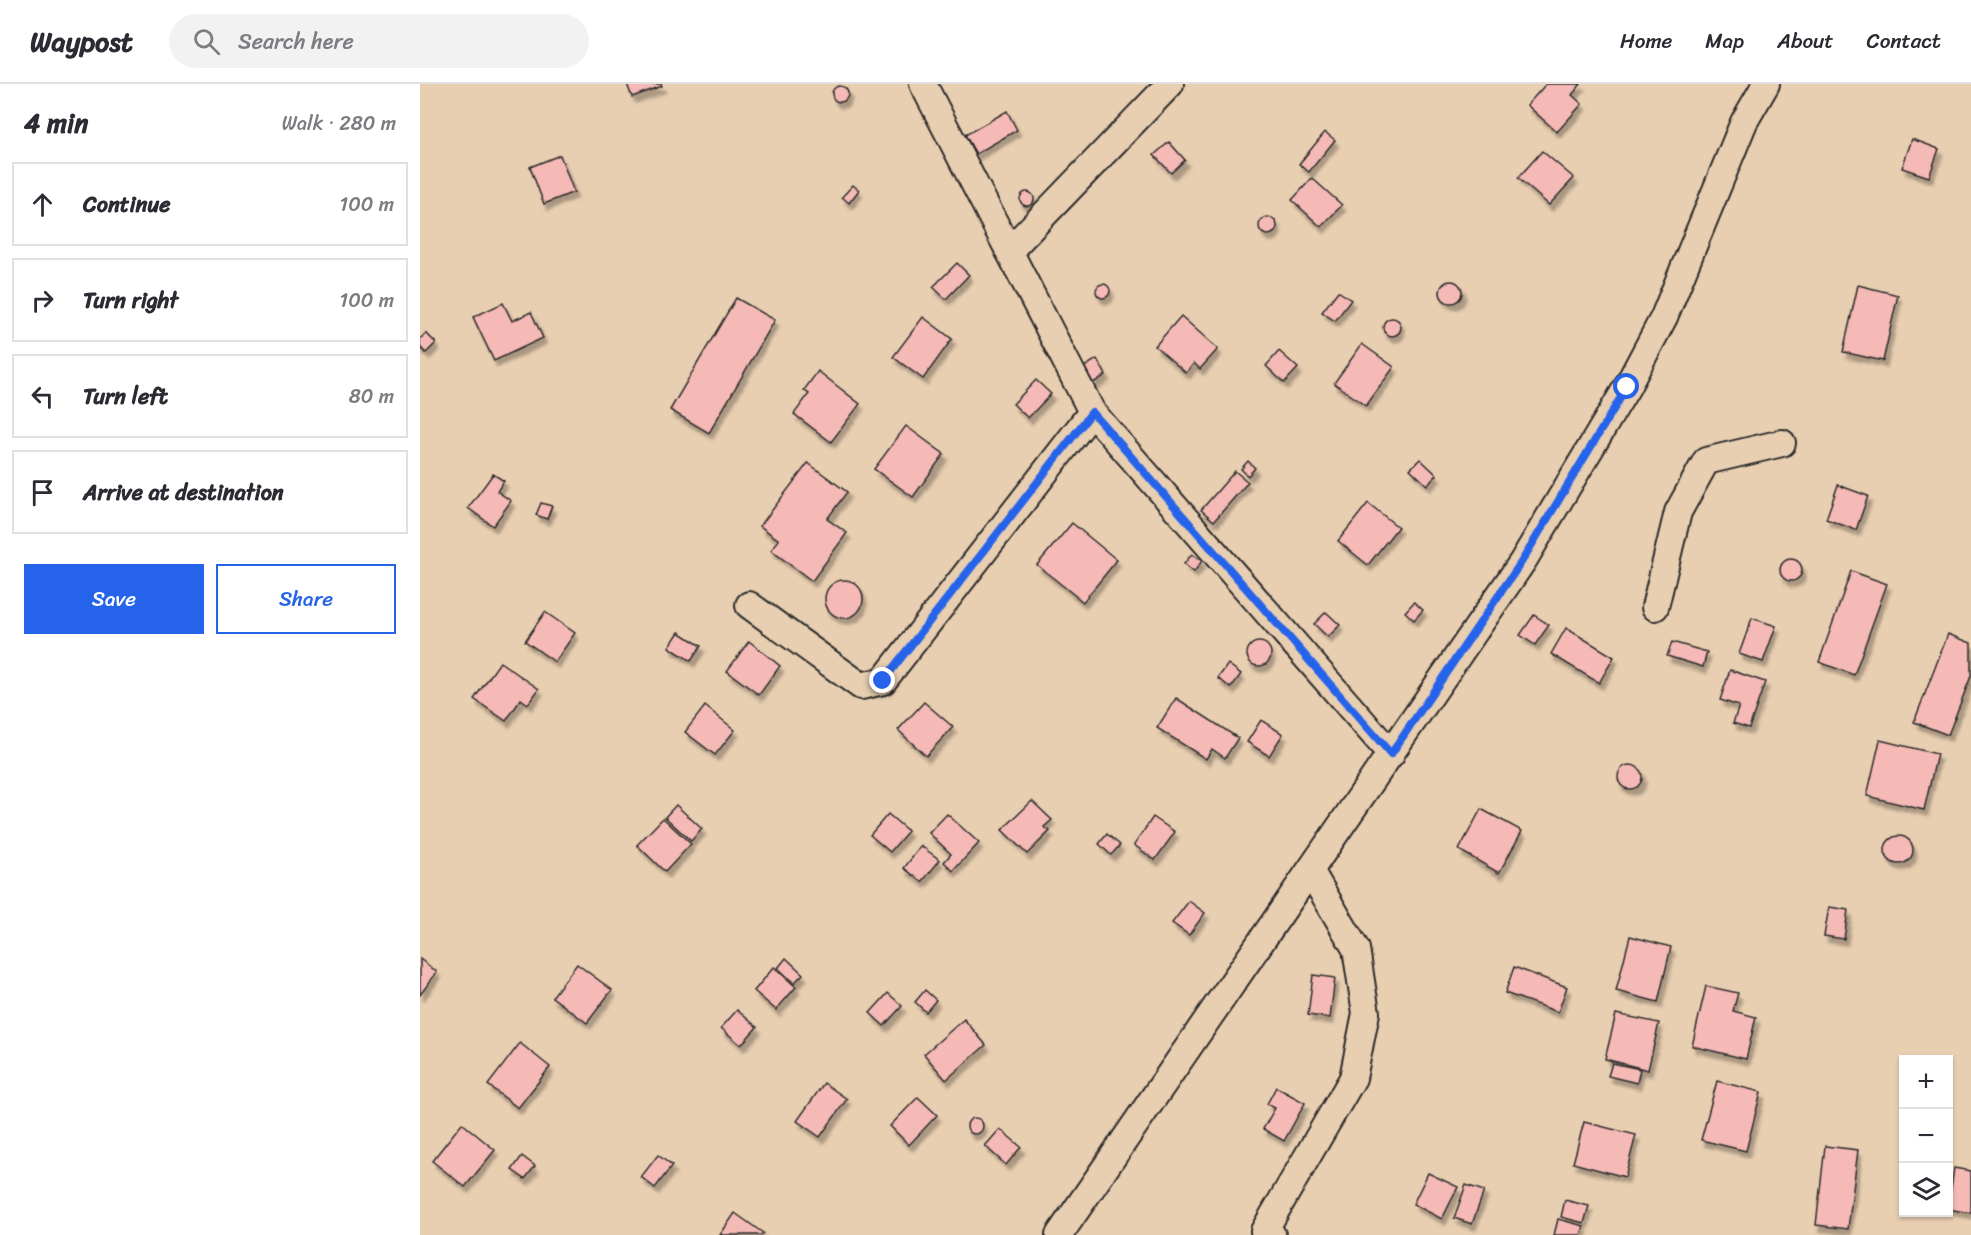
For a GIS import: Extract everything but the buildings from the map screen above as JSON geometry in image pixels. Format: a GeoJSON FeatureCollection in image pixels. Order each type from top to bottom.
{"type":"FeatureCollection","features":[{"type":"Feature","properties":{"kind":"street"},"geometry":{"type":"LineString","coordinates":[[923,84],[1092,412],[1391,754]]}},
{"type":"Feature","properties":{"kind":"street"},"geometry":{"type":"LineString","coordinates":[[1009,251],[1170,84]]}},
{"type":"Feature","properties":{"kind":"street"},"geometry":{"type":"LineString","coordinates":[[1059,1235],[1311,872],[1522,561],[1627,387],[1664,317],[1744,122],[1766,84]]}},
{"type":"Feature","properties":{"kind":"street"},"geometry":{"type":"LineString","coordinates":[[749,605],[861,686],[883,681],[1092,412]]}},
{"type":"Feature","properties":{"kind":"street"},"geometry":{"type":"LineString","coordinates":[[1655,607],[1678,512],[1706,461],[1782,442]]}},
{"type":"Feature","properties":{"kind":"street"},"geometry":{"type":"LineString","coordinates":[[1272,1235],[1264,1231],[1353,1078],[1366,1013],[1356,949],[1311,872]]}},
{"type":"Feature","properties":{"kind":"route"},"geometry":{"type":"LineString","coordinates":[[883,681],[1092,412],[1391,754],[1522,561],[1627,387]]}}]}
